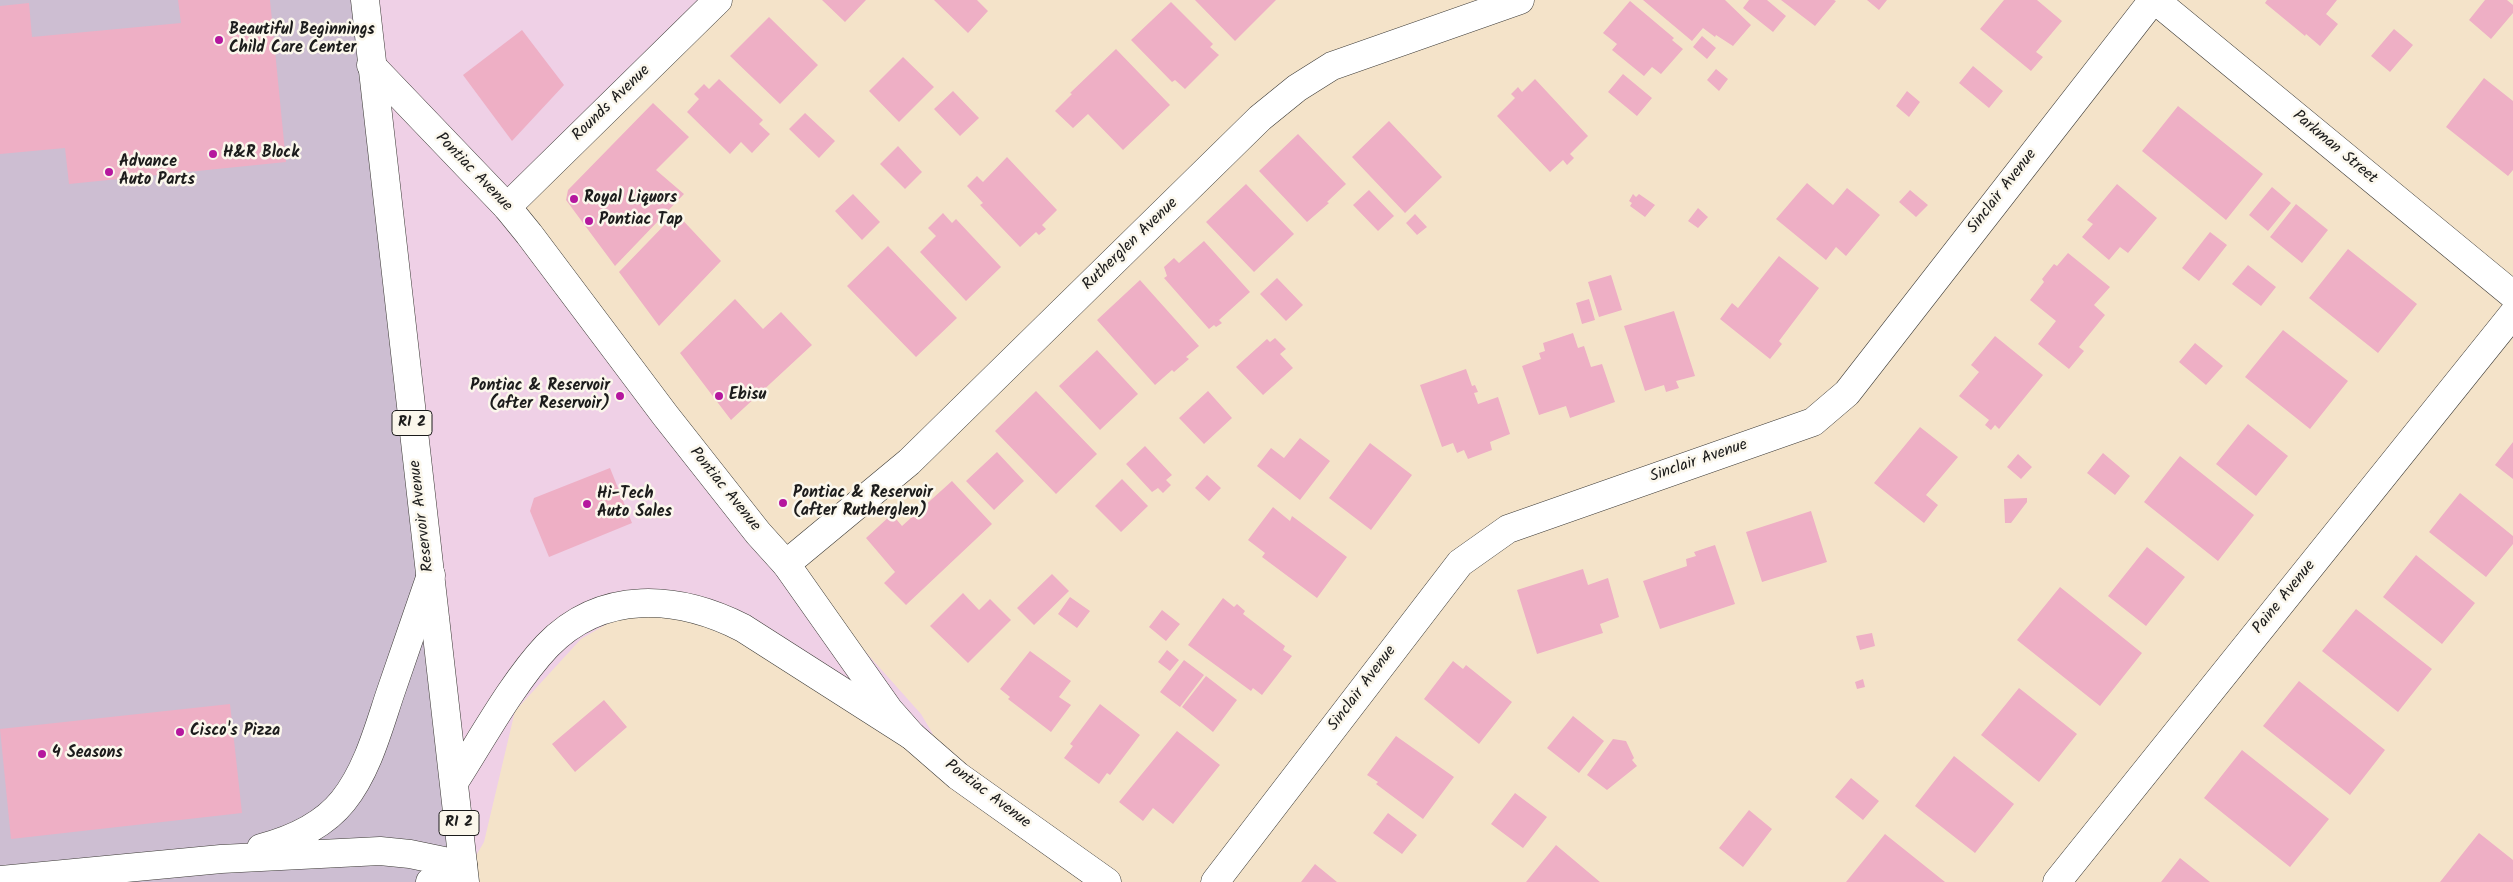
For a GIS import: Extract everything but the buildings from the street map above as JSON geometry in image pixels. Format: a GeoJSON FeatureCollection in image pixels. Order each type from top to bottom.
{"type":"FeatureCollection","features":[{"type":"Feature","properties":{"kind":"main road","name":"Reservoir Avenue"},"geometry":{"type":"LineString","coordinates":[[365,0],[370,65],[455,781],[464,874]]}},
{"type":"Feature","properties":{"kind":"main road","name":"Rounds Avenue"},"geometry":{"type":"LineString","coordinates":[[506,207],[718,0]]}},
{"type":"Feature","properties":{"kind":"main road","name":"Rutherglen Avenue"},"geometry":{"type":"LineString","coordinates":[[786,564],[909,462],[1253,125],[1297,88],[1332,66],[1520,0]]}},
{"type":"Feature","properties":{"kind":"main road","name":"Parkman Street"},"geometry":{"type":"LineString","coordinates":[[2154,0],[2513,295]]}},
{"type":"Feature","properties":{"kind":"main road","name":"Sinclair Avenue"},"geometry":{"type":"LineString","coordinates":[[1215,882],[1460,563],[1508,529],[1813,422],[1847,393],[2154,0]]}},
{"type":"Feature","properties":{"kind":"main road","name":"Pontiac Avenue"},"geometry":{"type":"LineString","coordinates":[[370,65],[506,207],[665,415],[758,532],[786,564],[889,710],[912,736],[958,776],[1107,882]]}},
{"type":"Feature","properties":{"kind":"main road","name":"Paine Avenue"},"geometry":{"type":"LineString","coordinates":[[2057,882],[2513,314]]}},
{"type":"Feature","properties":{"kind":"main road"},"geometry":{"type":"LineString","coordinates":[[221,859],[287,840],[326,818],[342,802],[355,784],[370,752],[430,575]]}},
{"type":"Feature","properties":{"kind":"main road"},"geometry":{"type":"LineString","coordinates":[[455,781],[530,666],[548,646],[568,628],[593,615],[618,606],[648,603],[672,603],[697,608],[722,617],[743,628],[912,736]]}},
{"type":"Feature","properties":{"kind":"main road"},"geometry":{"type":"LineString","coordinates":[[0,880],[221,859],[380,851],[410,854],[464,874]]}},
{"type":"Feature","properties":{"kind":"main road"},"geometry":{"type":"LineString","coordinates":[[430,882],[464,874]]}},
{"type":"Feature","properties":{"kind":"shaded area"},"geometry":{"type":"Polygon","coordinates":[[[0,0],[373,0],[470,849],[477,861],[474,865],[473,882],[0,882],[0,0]]]}},
{"type":"Feature","properties":{"kind":"shaded area"},"geometry":{"type":"Polygon","coordinates":[[[373,0],[713,0],[508,202],[804,583],[921,714],[933,734],[927,734],[697,606],[617,618],[581,639],[515,711],[484,842],[474,859],[373,0]]]}},
{"type":"Feature","properties":{"kind":"place","name":"Beautiful Beginnings Child Care Center"},"geometry":{"type":"Point","coordinates":[219,40]}},
{"type":"Feature","properties":{"kind":"place","name":"H&R Block"},"geometry":{"type":"Point","coordinates":[213,154]}},
{"type":"Feature","properties":{"kind":"place","name":"Advance Auto Parts"},"geometry":{"type":"Point","coordinates":[109,172]}},
{"type":"Feature","properties":{"kind":"place","name":"Royal Liquors"},"geometry":{"type":"Point","coordinates":[574,199]}},
{"type":"Feature","properties":{"kind":"place","name":"Pontiac Tap"},"geometry":{"type":"Point","coordinates":[589,221]}},
{"type":"Feature","properties":{"kind":"place","name":"Pontiac & Reservoir (after Reservoir)"},"geometry":{"type":"Point","coordinates":[620,396]}},
{"type":"Feature","properties":{"kind":"place","name":"Ebisu"},"geometry":{"type":"Point","coordinates":[719,396]}},
{"type":"Feature","properties":{"kind":"place","name":"Pontiac & Reservoir (after Rutherglen)"},"geometry":{"type":"Point","coordinates":[783,503]}},
{"type":"Feature","properties":{"kind":"place","name":"Hi-Tech Auto Sales"},"geometry":{"type":"Point","coordinates":[587,504]}},
{"type":"Feature","properties":{"kind":"place","name":"Cisco's Pizza"},"geometry":{"type":"Point","coordinates":[180,732]}},
{"type":"Feature","properties":{"kind":"place","name":"4 Seasons"},"geometry":{"type":"Point","coordinates":[42,754]}}]}
